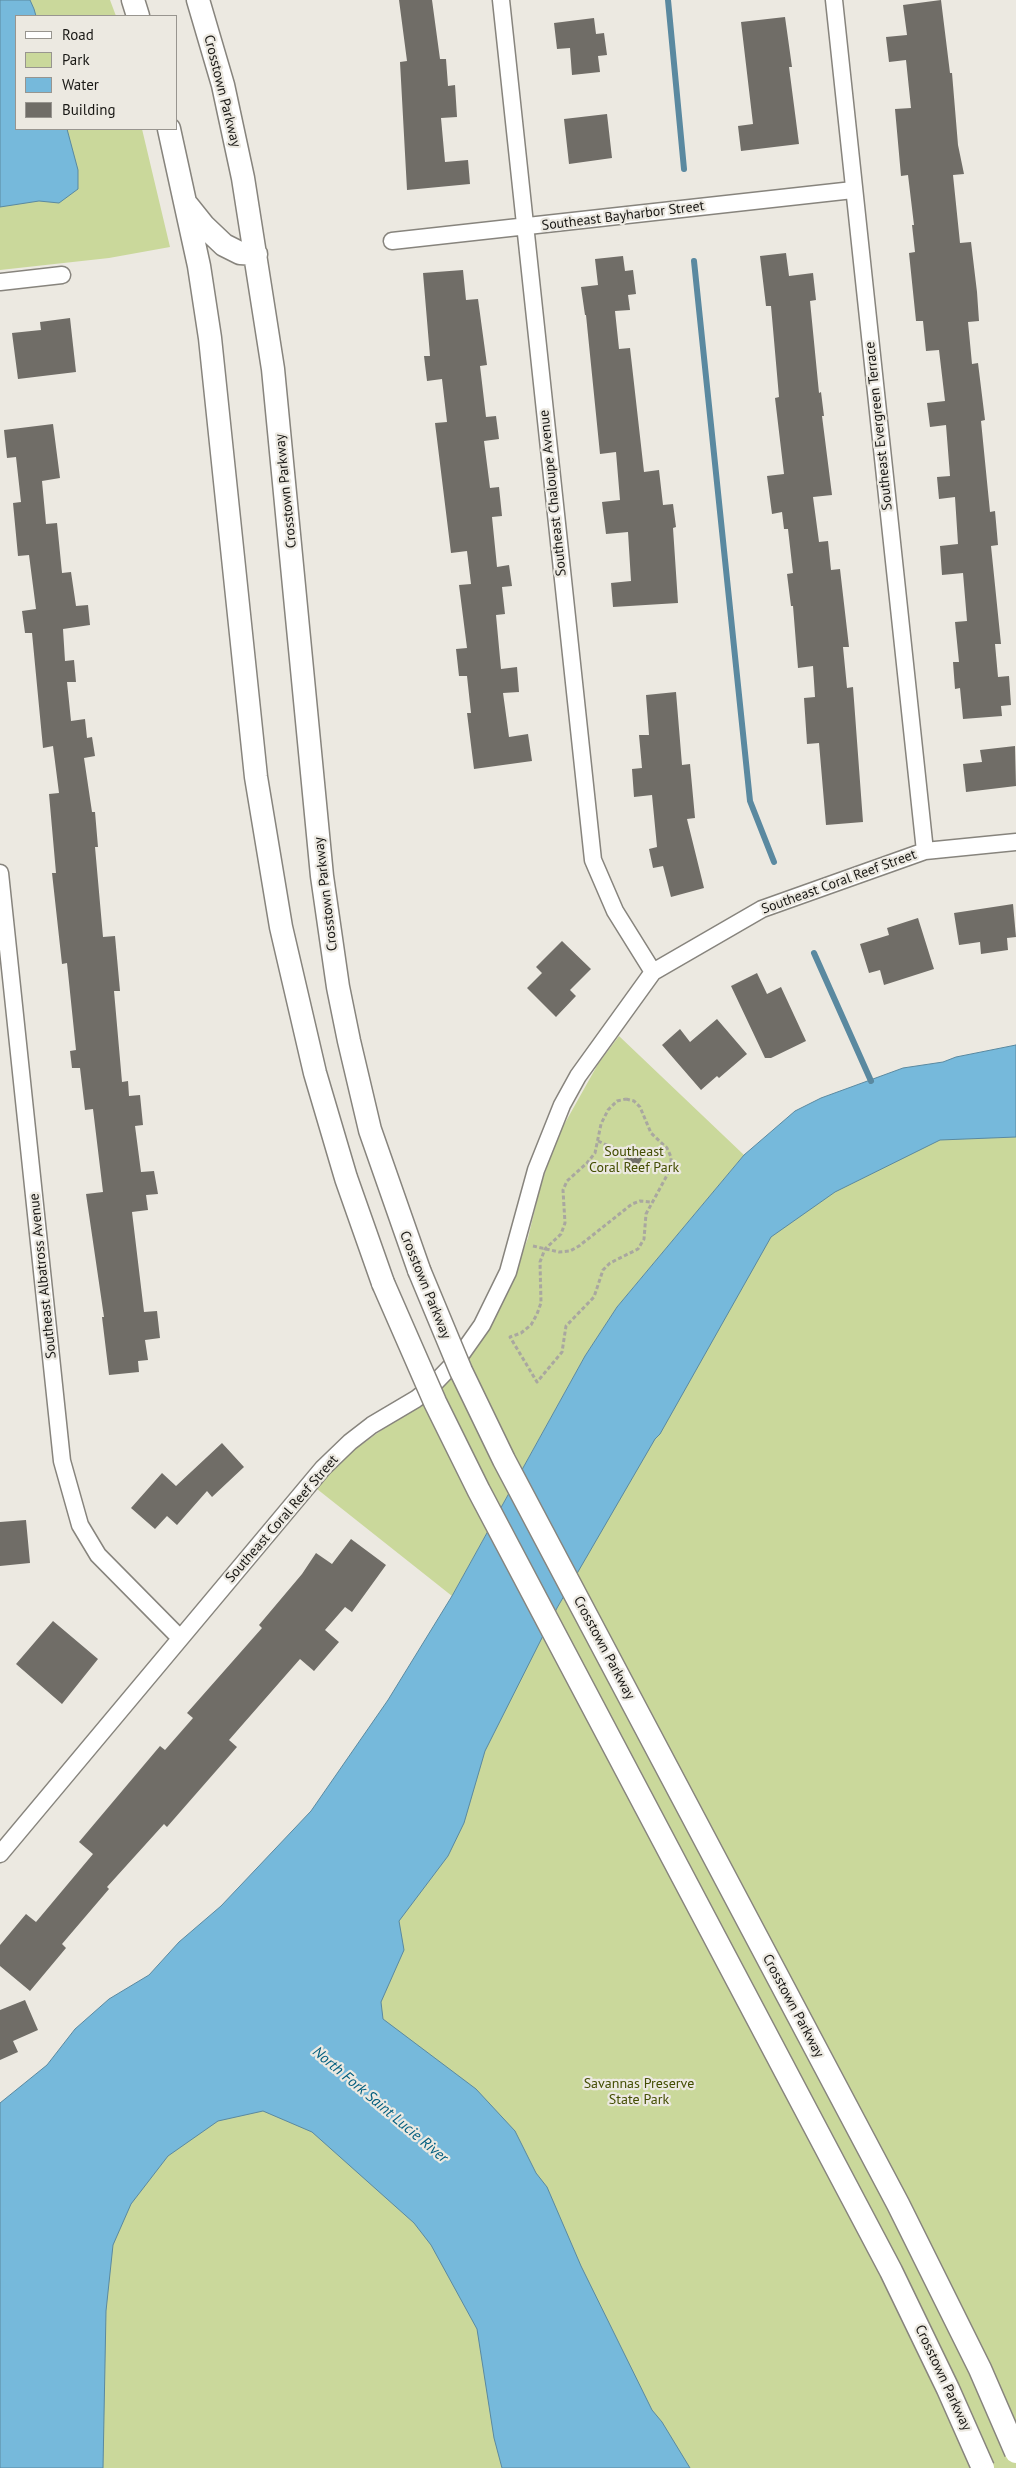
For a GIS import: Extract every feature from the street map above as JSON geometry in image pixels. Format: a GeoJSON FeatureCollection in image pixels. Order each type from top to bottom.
{"type":"FeatureCollection","features":[{"type":"Feature","properties":{"kind":"main road"},"geometry":{"type":"LineString","coordinates":[[133,0],[138,15]]}},
{"type":"Feature","properties":{"kind":"main road","name":"Crosstown Parkway"},"geometry":{"type":"LineString","coordinates":[[198,0],[223,85],[243,178],[256,254],[273,369],[322,876],[338,988],[370,1130],[418,1270],[461,1371],[504,1460],[898,2204],[980,2369],[1016,2452]]}},
{"type":"Feature","properties":{"kind":"main road","name":"Crosstown Parkway"},"geometry":{"type":"LineString","coordinates":[[169,130],[199,266],[210,338],[254,760],[290,974],[320,1090],[349,1186],[383,1284],[465,1465],[891,2271],[983,2468]]}},
{"type":"Feature","properties":{"kind":"main road"},"geometry":{"type":"LineString","coordinates":[[186,203],[204,226],[224,245],[240,253],[256,254]]}},
{"type":"Feature","properties":{"kind":"street","name":"Southeast Chaloupe Avenue"},"geometry":{"type":"LineString","coordinates":[[500,0],[593,860],[615,911],[653,972]]}},
{"type":"Feature","properties":{"kind":"street","name":"Southeast Evergreen Terrace"},"geometry":{"type":"LineString","coordinates":[[834,0],[925,851]]}},
{"type":"Feature","properties":{"kind":"street","name":"Southeast Bayharbor Street"},"geometry":{"type":"LineString","coordinates":[[392,241],[524,228],[853,190]]}},
{"type":"Feature","properties":{"kind":"street"},"geometry":{"type":"LineString","coordinates":[[0,282],[62,275]]}},
{"type":"Feature","properties":{"kind":"street","name":"Southeast Coral Reef Street"},"geometry":{"type":"LineString","coordinates":[[0,1854],[323,1468],[372,1425],[416,1399],[430,1388],[468,1345],[496,1300],[508,1272],[536,1170],[562,1105],[578,1076],[653,972],[762,909],[925,851],[1016,842]]}},
{"type":"Feature","properties":{"kind":"street","name":"Southeast Albatross Avenue"},"geometry":{"type":"LineString","coordinates":[[0,873],[62,1462],[80,1525],[98,1555],[180,1638]]}},
{"type":"Feature","properties":{"kind":"path"},"geometry":{"type":"LineString","coordinates":[[626,1099],[634,1101],[640,1107],[651,1132],[667,1148],[671,1157],[671,1168],[666,1181],[651,1202],[646,1214],[644,1239],[641,1244],[630,1254],[610,1263],[603,1270],[594,1297],[566,1326],[562,1352],[537,1382],[510,1337],[521,1333],[537,1314],[541,1303],[540,1262],[545,1249],[561,1234],[565,1223],[563,1190],[567,1181],[587,1163],[594,1152],[601,1124],[608,1110],[617,1101],[626,1099]]}},
{"type":"Feature","properties":{"kind":"path"},"geometry":{"type":"LineString","coordinates":[[598,1141],[626,1154]]}},
{"type":"Feature","properties":{"kind":"path"},"geometry":{"type":"LineString","coordinates":[[525,1244],[545,1249],[570,1251],[632,1204],[640,1201],[651,1202]]}},
{"type":"Feature","properties":{"kind":"green space"},"geometry":{"type":"Polygon","coordinates":[[[0,0],[110,0],[116,15],[15,15],[15,130],[142,130],[170,247],[109,258],[0,270],[0,0]]]}},
{"type":"Feature","properties":{"kind":"green space","name":"Southeast Coral Reef Park"},"geometry":{"type":"Polygon","coordinates":[[[619,1036],[744,1155],[617,1307],[585,1356],[452,1596],[317,1489],[335,1465],[401,1416],[450,1376],[486,1335],[505,1298],[528,1238],[540,1188],[556,1139],[598,1064],[619,1036]]]}},
{"type":"Feature","properties":{"kind":"green space","name":"Savannas Preserve State Park"},"geometry":{"type":"Polygon","coordinates":[[[1016,1094],[1016,2468],[0,2468],[0,2218],[829,1138],[1016,1094]]]}},
{"type":"Feature","properties":{"kind":"water"},"geometry":{"type":"Polygon","coordinates":[[[0,0],[30,0],[36,15],[15,15],[15,130],[67,130],[78,170],[78,189],[59,203],[39,201],[0,207],[0,0]]]}},
{"type":"Feature","properties":{"kind":"water","name":"North Fork Saint Lucie River"},"geometry":{"type":"Polygon","coordinates":[[[1016,1045],[1016,1137],[940,1140],[835,1192],[771,1237],[660,1434],[655,1439],[557,1608],[485,1751],[464,1823],[448,1856],[399,1921],[404,1950],[381,2002],[383,2019],[476,2089],[515,2131],[536,2173],[547,2187],[581,2266],[652,2410],[662,2422],[690,2468],[502,2468],[494,2438],[477,2329],[431,2245],[414,2223],[312,2132],[263,2111],[218,2121],[168,2156],[131,2204],[113,2245],[106,2311],[103,2468],[0,2468],[0,2103],[47,2065],[75,2029],[109,1999],[149,1975],[179,1942],[221,1906],[311,1811],[388,1700],[452,1596],[585,1356],[617,1307],[744,1155],[795,1111],[821,1098],[903,1068],[943,1062],[956,1057],[1016,1045]]]}},
{"type":"Feature","properties":{"kind":"building"},"geometry":{"type":"Polygon","coordinates":[[[399,0],[432,0],[440,59],[446,59],[448,86],[455,85],[457,117],[441,118],[445,162],[468,160],[470,184],[407,190],[400,62],[407,61],[399,0]]]}},
{"type":"Feature","properties":{"kind":"building"},"geometry":{"type":"Polygon","coordinates":[[[941,0],[950,73],[952,73],[958,145],[964,174],[953,175],[960,243],[971,242],[977,292],[979,321],[968,322],[972,364],[978,363],[985,420],[981,421],[990,512],[995,511],[998,545],[991,546],[1001,644],[995,644],[998,677],[1009,676],[1011,705],[1001,706],[1002,716],[963,719],[960,688],[955,689],[953,662],[959,662],[955,622],[967,621],[963,573],[942,575],[940,546],[958,544],[955,497],[939,499],[937,477],[950,476],[946,425],[930,427],[927,403],[945,401],[939,350],[926,351],[923,321],[916,321],[909,253],[915,252],[912,225],[914,225],[908,175],[901,176],[895,109],[911,108],[906,60],[889,62],[886,37],[907,35],[903,5],[941,0]]]}},
{"type":"Feature","properties":{"kind":"building"},"geometry":{"type":"Polygon","coordinates":[[[785,17],[792,67],[789,67],[799,144],[741,151],[738,126],[753,124],[741,22],[785,17]]]}},
{"type":"Feature","properties":{"kind":"building"},"geometry":{"type":"Polygon","coordinates":[[[594,18],[596,34],[604,33],[607,55],[598,56],[600,72],[572,75],[570,48],[557,49],[554,23],[594,18]]]}},
{"type":"Feature","properties":{"kind":"building"},"geometry":{"type":"Polygon","coordinates":[[[607,114],[612,158],[569,164],[564,119],[607,114]]]}},
{"type":"Feature","properties":{"kind":"building"},"geometry":{"type":"Polygon","coordinates":[[[786,253],[789,276],[813,273],[816,300],[810,301],[832,495],[813,497],[819,542],[828,541],[831,570],[840,569],[849,647],[843,647],[847,688],[853,687],[863,822],[826,825],[819,743],[807,744],[804,698],[815,697],[813,666],[798,668],[793,606],[791,606],[787,574],[793,573],[788,529],[784,529],[782,512],[772,514],[767,476],[784,474],[775,398],[779,397],[771,306],[766,306],[760,256],[786,253]]]}},
{"type":"Feature","properties":{"kind":"building"},"geometry":{"type":"Polygon","coordinates":[[[623,256],[625,271],[633,270],[636,294],[628,295],[630,310],[615,311],[619,349],[630,348],[644,472],[659,470],[663,505],[673,504],[676,527],[673,528],[678,603],[613,607],[611,583],[631,581],[628,532],[606,534],[602,502],[620,500],[616,452],[600,454],[586,315],[581,287],[598,285],[595,259],[623,256]]]}},
{"type":"Feature","properties":{"kind":"building"},"geometry":{"type":"Polygon","coordinates":[[[463,270],[466,300],[478,299],[487,365],[480,366],[486,417],[496,416],[499,439],[484,441],[490,488],[499,487],[502,516],[492,517],[497,567],[509,565],[512,586],[502,587],[505,614],[496,615],[501,669],[517,667],[519,692],[503,693],[509,737],[528,734],[532,761],[474,769],[467,713],[471,713],[467,676],[459,676],[456,649],[467,648],[459,585],[471,584],[467,551],[451,553],[435,423],[447,422],[442,379],[427,381],[424,356],[430,356],[423,273],[463,270]]]}},
{"type":"Feature","properties":{"kind":"building"},"geometry":{"type":"Polygon","coordinates":[[[70,318],[76,372],[18,379],[12,333],[41,330],[40,322],[70,318]]]}},
{"type":"Feature","properties":{"kind":"building"},"geometry":{"type":"Polygon","coordinates":[[[53,424],[60,478],[42,481],[46,524],[57,523],[62,573],[71,572],[76,606],[88,605],[90,625],[63,629],[65,661],[74,660],[76,682],[67,682],[71,721],[85,719],[87,738],[92,737],[95,756],[84,758],[92,812],[95,812],[98,847],[95,847],[103,937],[115,936],[120,991],[114,991],[122,1082],[128,1081],[129,1096],[140,1095],[143,1125],[135,1126],[141,1172],[154,1171],[158,1194],[146,1195],[148,1210],[132,1212],[144,1312],[157,1311],[160,1338],[145,1340],[148,1360],[138,1361],[139,1372],[109,1375],[102,1317],[104,1317],[86,1194],[103,1192],[93,1109],[85,1110],[80,1068],[72,1068],[70,1051],[76,1050],[67,963],[62,964],[52,873],[56,873],[49,794],[59,793],[53,746],[43,748],[32,633],[25,633],[22,611],[36,609],[29,555],[18,556],[13,503],[21,502],[16,457],[7,458],[4,430],[53,424]]]}},
{"type":"Feature","properties":{"kind":"building"},"geometry":{"type":"Polygon","coordinates":[[[676,692],[682,765],[690,764],[695,818],[687,819],[704,888],[671,897],[663,866],[653,868],[649,849],[657,847],[652,795],[634,797],[632,769],[642,768],[639,735],[649,735],[646,695],[676,692]]]}},
{"type":"Feature","properties":{"kind":"building"},"geometry":{"type":"Polygon","coordinates":[[[1015,746],[1016,786],[966,792],[963,764],[982,762],[980,750],[1015,746]]]}},
{"type":"Feature","properties":{"kind":"building"},"geometry":{"type":"Polygon","coordinates":[[[1013,904],[1016,937],[1007,938],[1008,950],[981,954],[980,942],[959,945],[954,913],[1013,904]]]}},
{"type":"Feature","properties":{"kind":"building"},"geometry":{"type":"Polygon","coordinates":[[[918,918],[934,969],[884,985],[880,970],[869,973],[860,944],[889,935],[887,928],[918,918]]]}},
{"type":"Feature","properties":{"kind":"building"},"geometry":{"type":"Polygon","coordinates":[[[562,941],[591,969],[570,990],[576,996],[556,1017],[527,988],[542,973],[536,967],[562,941]]]}},
{"type":"Feature","properties":{"kind":"building"},"geometry":{"type":"Polygon","coordinates":[[[757,973],[767,994],[781,987],[806,1041],[771,1058],[765,1058],[731,986],[757,973]]]}},
{"type":"Feature","properties":{"kind":"building"},"geometry":{"type":"Polygon","coordinates":[[[717,1019],[747,1054],[719,1078],[717,1076],[701,1090],[662,1045],[680,1029],[690,1042],[717,1019]]]}},
{"type":"Feature","properties":{"kind":"building"},"geometry":{"type":"Polygon","coordinates":[[[633,1148],[639,1151],[642,1157],[639,1163],[633,1166],[627,1163],[624,1157],[627,1151],[633,1148]]]}},
{"type":"Feature","properties":{"kind":"building"},"geometry":{"type":"Polygon","coordinates":[[[222,1443],[244,1467],[212,1497],[207,1491],[177,1525],[167,1516],[155,1529],[131,1508],[162,1473],[176,1486],[222,1443]]]}},
{"type":"Feature","properties":{"kind":"building"},"geometry":{"type":"Polygon","coordinates":[[[26,1520],[30,1563],[0,1566],[0,1522],[26,1520]]]}},
{"type":"Feature","properties":{"kind":"building"},"geometry":{"type":"Polygon","coordinates":[[[351,1539],[386,1565],[352,1612],[345,1607],[325,1630],[339,1642],[314,1671],[300,1659],[229,1740],[237,1747],[167,1827],[164,1824],[107,1887],[109,1889],[62,1944],[66,1948],[30,1991],[0,1966],[0,1945],[26,1914],[36,1922],[93,1854],[79,1842],[160,1746],[165,1750],[193,1718],[187,1713],[262,1628],[259,1625],[302,1574],[316,1553],[332,1564],[351,1539]]]}},
{"type":"Feature","properties":{"kind":"building"},"geometry":{"type":"Polygon","coordinates":[[[53,1621],[98,1659],[62,1704],[16,1664],[53,1621]]]}},
{"type":"Feature","properties":{"kind":"building"},"geometry":{"type":"Polygon","coordinates":[[[25,2000],[38,2030],[13,2041],[18,2052],[0,2060],[0,2010],[25,2000]]]}},
{"type":"Feature","properties":{"kind":"waterway"},"geometry":{"type":"LineString","coordinates":[[668,0],[684,169]]}},
{"type":"Feature","properties":{"kind":"waterway"},"geometry":{"type":"LineString","coordinates":[[694,261],[750,801],[774,862]]}},
{"type":"Feature","properties":{"kind":"waterway"},"geometry":{"type":"LineString","coordinates":[[814,953],[871,1081]]}}]}
